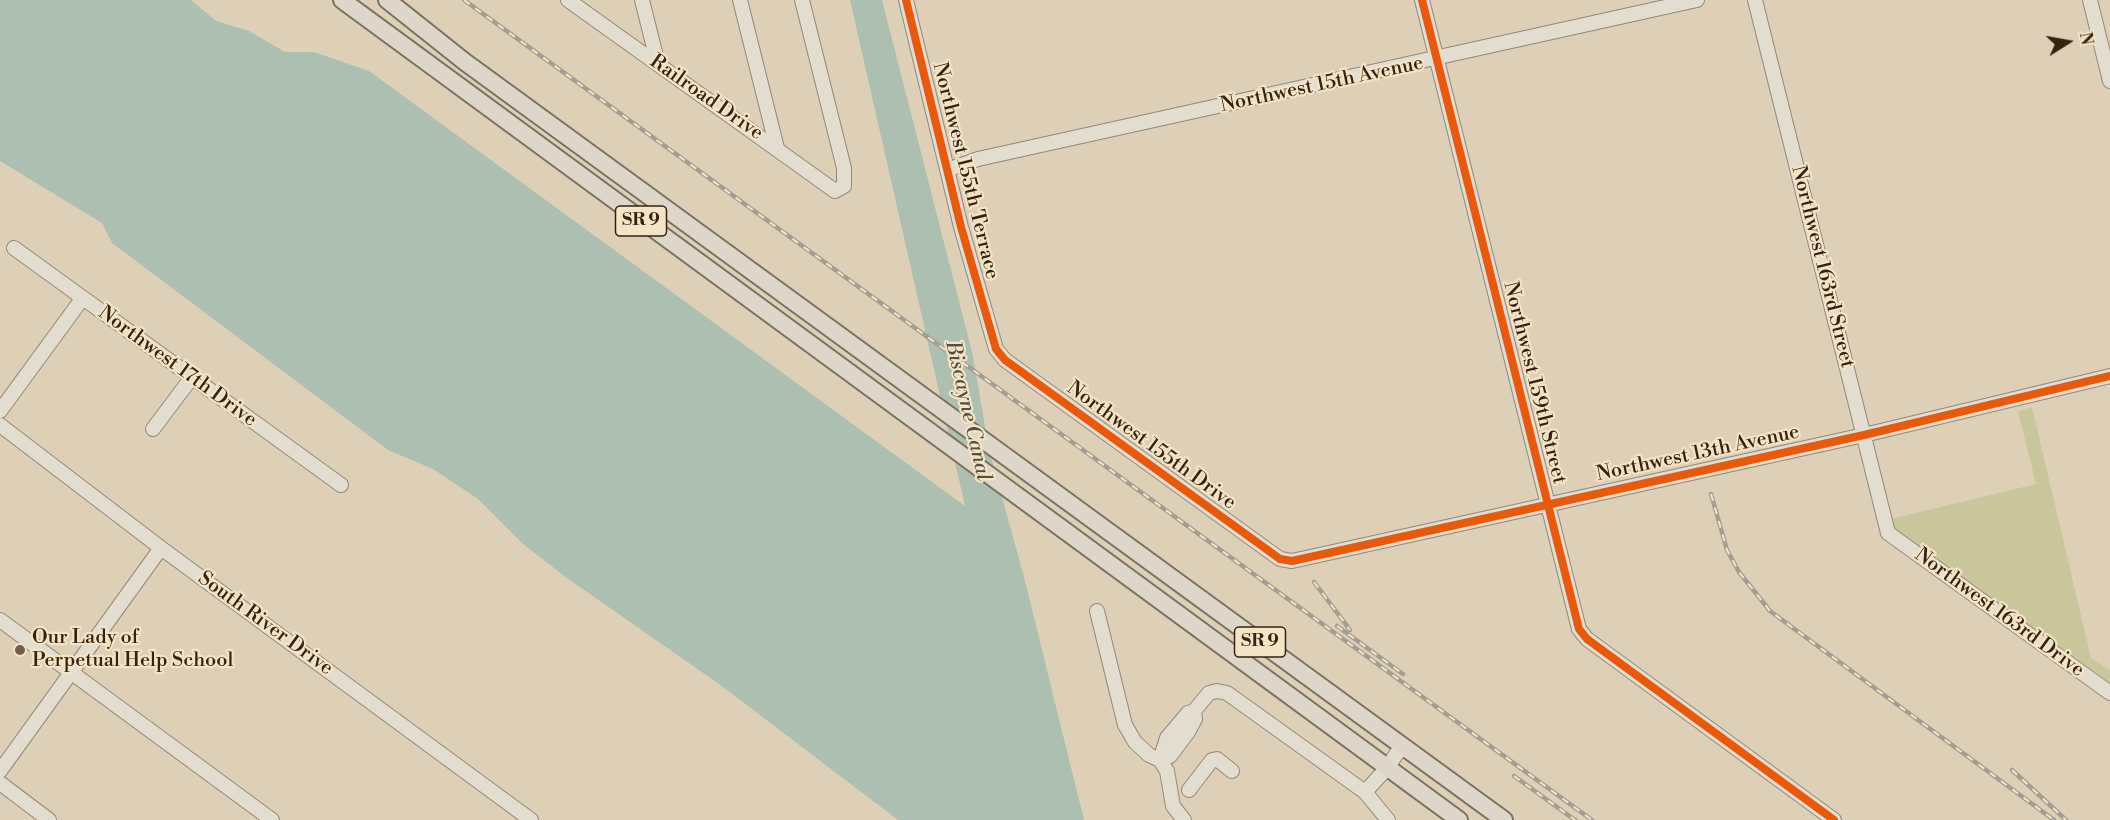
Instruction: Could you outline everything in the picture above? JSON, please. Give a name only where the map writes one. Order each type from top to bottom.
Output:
[{"type":"main road","name":"SR 9","points":[[342,0],[1458,820]]},
{"type":"main road","name":"SR 9","points":[[387,0],[465,62],[1504,820]]},
{"type":"street","name":"Railroad Drive","points":[[568,0],[777,148],[823,185],[835,191],[844,186],[844,168],[802,0]]},
{"type":"street","points":[[642,0],[658,64]]},
{"type":"street","points":[[740,0],[777,148]]},
{"type":"street","name":"Northwest 155th Terrace","points":[[906,0],[947,170],[996,349]]},
{"type":"street","name":"Northwest 159th Street","points":[[1422,0],[1579,629],[1587,639],[1834,820]]},
{"type":"street","name":"Northwest 15th Avenue","points":[[947,170],[978,159],[1436,60],[1697,0]]},
{"type":"street","name":"Northwest 163rd Street","points":[[1755,0],[1888,533]]},
{"type":"street","points":[[2090,0],[2110,81]]},
{"type":"street","name":"Northwest 17th Drive","points":[[14,248],[341,485]]},
{"type":"street","points":[[0,411],[82,299]]},
{"type":"street","name":"Northwest 155th Drive","points":[[996,349],[1005,360],[1263,548],[1280,559],[1292,561]]},
{"type":"street","name":"Northwest 13th Avenue","points":[[1292,561],[1864,435],[2110,376]]},
{"type":"street","points":[[153,429],[192,377]]},
{"type":"street","name":"South River Drive","points":[[0,424],[162,548],[531,820]]},
{"type":"street","name":"Northwest 163rd Drive","points":[[1888,533],[2110,693]]},
{"type":"street","points":[[0,771],[162,548]]},
{"type":"street","points":[[1097,612],[1125,725],[1135,742],[1149,755],[1160,760],[1167,771],[1173,806],[1184,820]]},
{"type":"street","points":[[0,620],[272,820]]},
{"type":"street","points":[[1160,760],[1170,756],[1188,732],[1195,719],[1194,711],[1209,693],[1227,693],[1365,792],[1388,820]]},
{"type":"street","points":[[1365,792],[1387,768],[1396,753],[1405,748]]},
{"type":"street","points":[[1189,790],[1212,760],[1217,759],[1232,771]]},
{"type":"street","points":[[0,783],[49,820]]},
{"type":"shaded area","points":[[2032,407],[2091,658],[2110,670],[2110,683],[1894,530],[1891,519],[2036,484],[2018,411]]},
{"type":"water","name":"Biscayne Canal","points":[[0,0],[191,0],[216,21],[249,31],[285,52],[314,52],[369,71],[965,506],[850,0],[882,0],[973,356],[989,450],[1024,577],[1084,820],[898,820],[719,684],[567,578],[523,544],[478,499],[433,469],[388,450],[112,243],[102,223],[0,161]]},
{"type":"railway","points":[[464,0],[1592,820]]},
{"type":"railway","points":[[1711,494],[1727,550],[1739,572],[1770,611],[2054,820]]},
{"type":"railway","points":[[1314,582],[1350,630]]},
{"type":"railway","points":[[1337,626],[1403,674]]},
{"type":"railway","points":[[2012,770],[2066,820]]},
{"type":"railway","points":[[1514,776],[1575,820]]},
{"type":"cycle path","points":[[906,0],[961,227],[996,349],[1005,360],[1280,559],[1292,561],[1864,435],[2110,376]]},
{"type":"cycle path","points":[[1422,0],[1579,629],[1587,639],[1834,820]]},
{"type":"place","name":"Our Lady of Perpetual Help School","points":[[20,650]]}]
